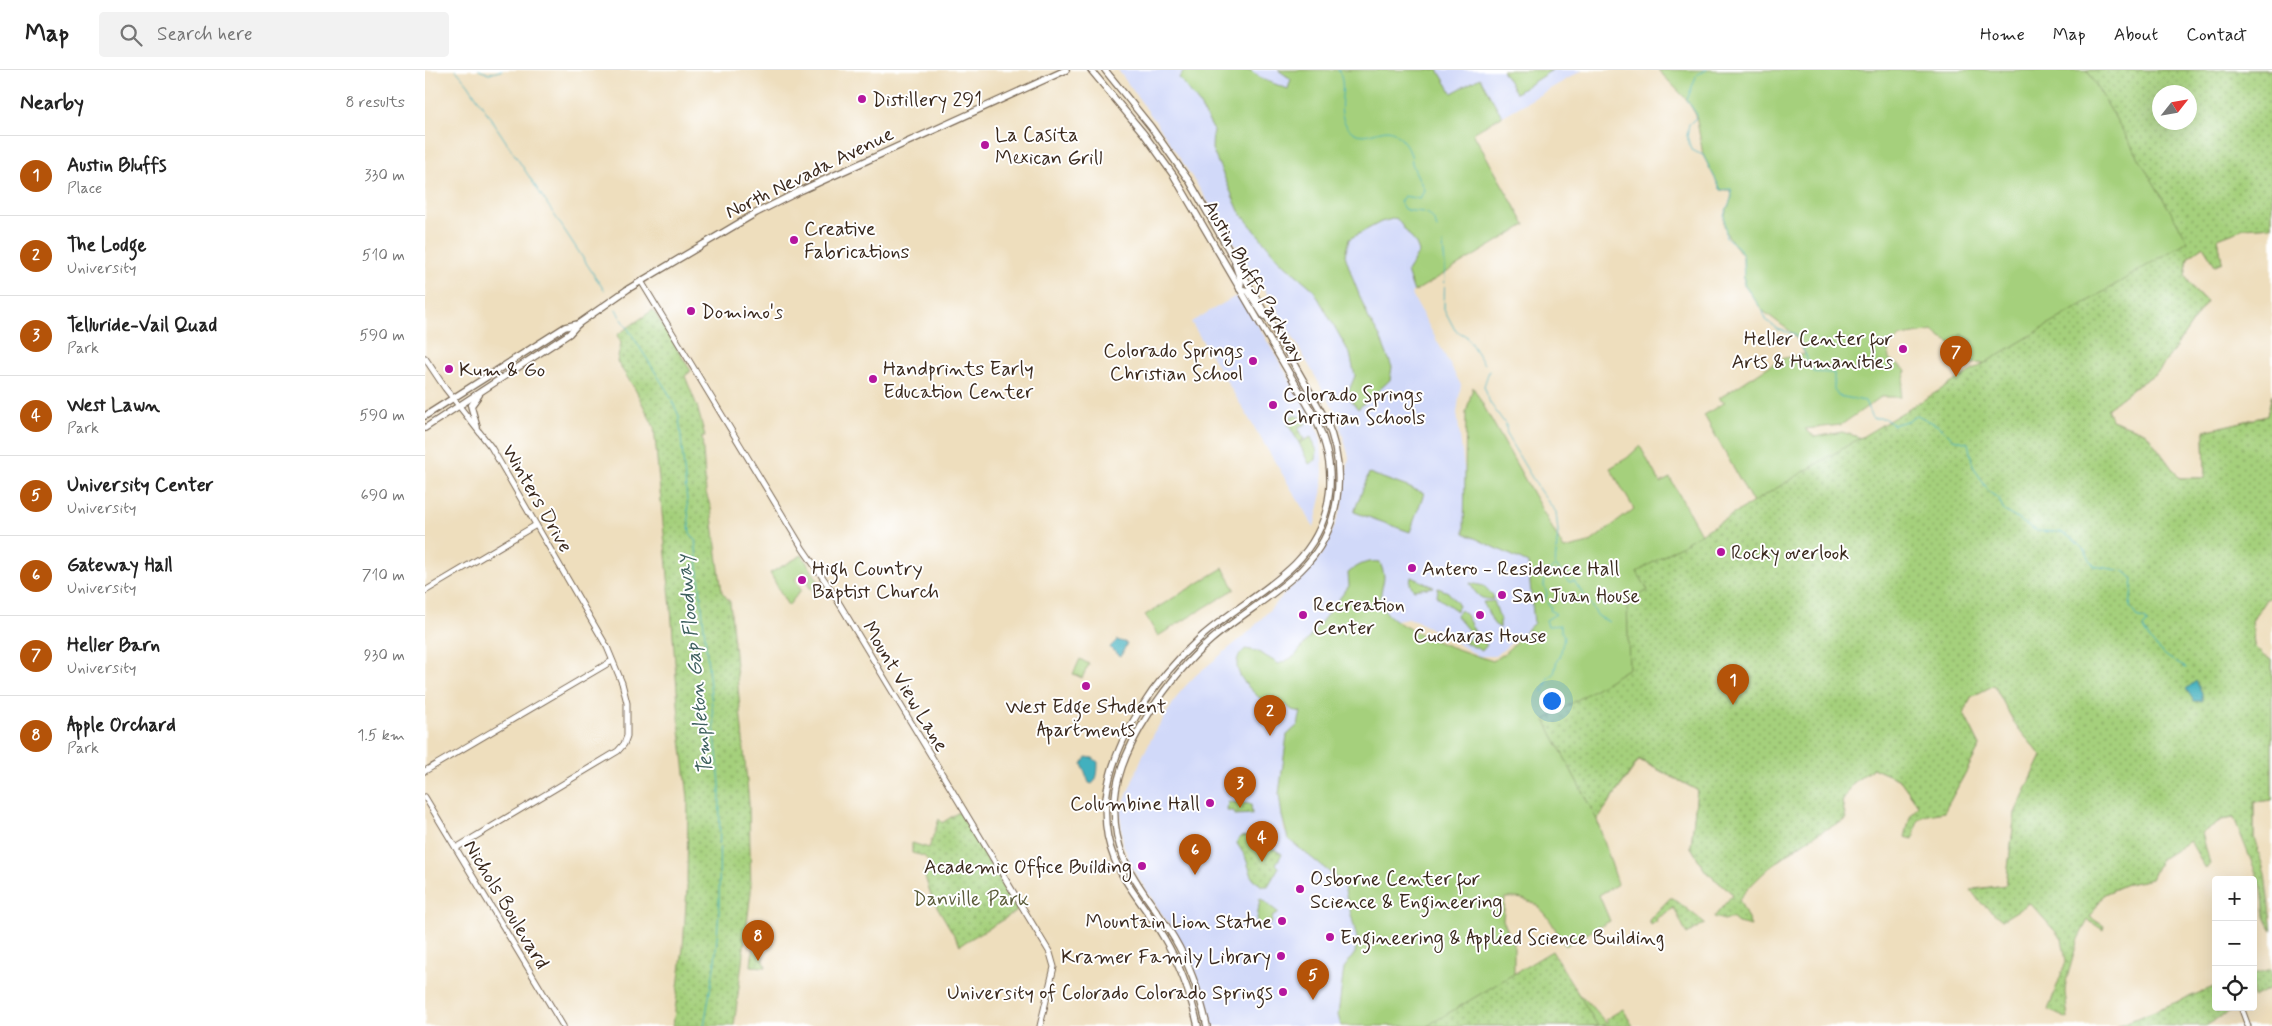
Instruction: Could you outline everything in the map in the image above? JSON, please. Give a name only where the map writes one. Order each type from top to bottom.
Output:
[{"type":"main road","name":"North Nevada Avenue","points":[[425,428],[569,334],[578,324],[641,281],[705,242],[790,196],[1066,70]]},
{"type":"main road","name":"Austin Bluffs Parkway","points":[[1091,70],[1144,134],[1170,170],[1321,429],[1328,451],[1331,475],[1326,509],[1315,538],[1295,564],[1183,654],[1164,677],[1143,708],[1117,753],[1109,778],[1106,800],[1108,835],[1117,865],[1127,885],[1171,952],[1184,981],[1198,1026]]},
{"type":"main road","name":"Austin Bluffs Parkway","points":[[1105,70],[1173,156],[1229,249],[1322,411],[1334,441],[1339,466],[1339,484],[1331,525],[1317,550],[1301,570],[1206,645],[1171,682],[1125,757],[1118,780],[1115,800],[1116,834],[1125,862],[1132,878],[1179,948],[1196,985],[1207,1026]]},
{"type":"main road","points":[[1229,249],[1241,279],[1240,289],[1248,291],[1277,332]]},
{"type":"main road","name":"North Nevada Avenue","points":[[425,416],[565,327],[578,324]]},
{"type":"main road","points":[[477,427],[471,406],[476,397],[487,387]]},
{"type":"street","name":"Mount View Lane","points":[[641,281],[803,549],[830,588],[1050,953],[1054,967],[1040,1026]]},
{"type":"street","name":"Winters Drive","points":[[425,358],[459,406],[477,427],[536,525],[607,647],[622,683],[627,703],[627,736],[622,748],[456,848]]},
{"type":"street","points":[[425,591],[536,525]]},
{"type":"street","points":[[425,770],[612,661]]},
{"type":"street","name":"Nichols Boulevard","points":[[425,796],[563,1026]]},
{"type":"street","points":[[2244,1011],[2248,1026]]},
{"type":"shaded area","points":[[1118,70],[1583,70],[1473,133],[1525,225],[1411,293],[1461,385],[1457,413],[1466,483],[1464,533],[1528,563],[1536,605],[1534,623],[1496,656],[1479,656],[1417,621],[1408,618],[1388,621],[1301,712],[1298,725],[1287,735],[1279,794],[1284,829],[1288,839],[1343,883],[1357,938],[1355,953],[1344,968],[1338,1015],[1341,1026],[1211,1026],[1209,1009],[1190,957],[1133,870],[1123,844],[1120,812],[1143,755],[1156,730],[1181,691],[1196,675],[1249,632],[1323,553],[1342,507],[1349,457],[1336,413],[1278,311],[1163,132]]},
{"type":"shaded area","name":"Colorado Springs Christian Schools","points":[[1236,296],[1242,298],[1316,424],[1321,440],[1323,474],[1322,494],[1314,527],[1191,322]]},
{"type":"green space","points":[[1185,70],[1250,70],[1262,79],[1288,89],[1291,79],[1278,70],[1438,70],[1452,93],[1480,78],[1502,116],[1473,133],[1525,225],[1414,292],[1407,272],[1419,252],[1416,244],[1396,218],[1381,222],[1349,239],[1345,255],[1354,282],[1392,367],[1390,380],[1358,409],[1347,395],[1355,376],[1350,354],[1313,289],[1278,259],[1239,211],[1212,149],[1213,129],[1199,104],[1179,78]]},
{"type":"green space","points":[[1502,70],[1552,70],[1516,93]]},
{"type":"green space","points":[[1658,70],[2272,70],[2272,226],[2244,228],[2218,238],[2222,262],[2215,265],[2203,246],[2188,257],[2185,276],[2197,294],[2207,301],[2159,371],[2107,409],[2112,420],[2146,433],[2179,478],[2205,478],[2204,431],[2267,416],[2272,394],[2272,597],[2266,599],[2252,621],[2254,646],[2265,657],[2272,660],[2272,800],[2254,802],[2254,837],[2234,818],[2221,820],[2160,860],[2151,879],[2127,884],[2104,894],[2088,920],[2063,939],[2030,902],[2002,920],[1974,889],[2006,885],[2015,813],[2042,756],[2017,727],[1994,685],[1971,697],[1964,714],[1980,746],[1944,812],[1918,805],[1900,780],[1873,768],[1853,783],[1842,802],[1846,820],[1818,832],[1733,894],[1706,872],[1691,847],[1697,790],[1639,760],[1597,820],[1618,884],[1599,895],[1610,921],[1565,946],[1548,918],[1536,905],[1527,900],[1505,898],[1503,920],[1514,944],[1514,974],[1540,971],[1584,998],[1609,1026],[1341,1026],[1338,1015],[1344,968],[1355,953],[1357,938],[1343,883],[1288,839],[1279,794],[1287,735],[1298,725],[1301,712],[1292,710],[1286,705],[1272,708],[1261,699],[1243,680],[1237,665],[1238,658],[1245,649],[1257,651],[1279,664],[1295,656],[1349,586],[1348,573],[1367,562],[1380,562],[1384,577],[1381,595],[1382,602],[1389,615],[1400,624],[1451,647],[1493,661],[1534,623],[1528,563],[1464,533],[1466,413],[1473,387],[1564,549],[1589,543],[1634,509],[1610,468],[1627,458],[1640,446],[1660,483],[1670,478],[1701,534],[1753,503],[1704,415],[1725,402],[1718,399],[1780,359],[1805,354],[1794,334],[1763,311],[1744,285],[1743,256],[1728,236],[1724,225],[1724,219],[1731,199],[1731,190],[1721,190],[1703,155],[1696,115],[1687,100]],"holes":[[[1933,331],[1951,343],[1951,359],[1961,364],[1991,363],[1878,443],[1842,432],[1815,437],[1805,429],[1841,425],[1881,397],[1900,397],[1906,370],[1889,359],[1888,347],[1901,336]]]},
{"type":"green space","points":[[2087,70],[2272,70],[2272,226],[2244,228],[2218,238],[2222,262],[2215,265],[2203,246],[2188,257],[2185,276],[2197,294],[2207,301],[2159,371],[2107,409],[2112,420],[2146,433],[2179,478],[2205,478],[2204,431],[2267,416],[2272,394],[2272,597],[2266,599],[2252,621],[2254,646],[2265,657],[2272,660],[2272,800],[2254,802],[2254,837],[2265,874],[2272,931],[2265,917],[2262,888],[2234,818],[2221,820],[2202,833],[2210,864],[2206,869],[2190,841],[2160,860],[2151,879],[2127,884],[2104,894],[2090,917],[2104,926],[2103,930],[2088,920],[2078,939],[2066,982],[2065,992],[2068,1019],[2048,1010],[2066,961],[2062,939],[2030,903],[2002,920],[1979,901],[1971,890],[2006,885],[2015,813],[2042,756],[2016,726],[1994,685],[1971,697],[1964,714],[1980,746],[1944,812],[1924,816],[1918,820],[1913,839],[1905,837],[1910,817],[1918,805],[1900,780],[1873,768],[1853,783],[1842,802],[1846,820],[1816,835],[1788,853],[1762,875],[1739,899],[1751,926],[1738,923],[1732,918],[1724,920],[1714,917],[1733,894],[1706,872],[1691,847],[1697,790],[1639,759],[1597,820],[1545,720],[1629,668],[1627,603],[1648,590],[1637,572],[2188,241]]},
{"type":"green space","points":[[653,310],[691,371],[685,376],[697,406],[705,436],[702,436],[706,493],[711,508],[722,592],[730,602],[749,803],[751,892],[734,1026],[673,1026],[683,948],[687,889],[688,798],[680,731],[654,427],[635,389],[617,362],[621,343],[617,335]]},
{"type":"green space","points":[[1961,334],[1973,341],[1964,353],[1949,350]]},
{"type":"green space","points":[[1294,415],[1303,418],[1306,424],[1298,427],[1304,439],[1299,443],[1288,424],[1290,417]]},
{"type":"green space","points":[[1311,437],[1317,451],[1316,460],[1309,464],[1299,443]]},
{"type":"green space","points":[[1369,473],[1424,493],[1410,532],[1354,512]]},
{"type":"green space","points":[[802,555],[824,590],[820,595],[810,588],[807,583],[811,580],[804,571],[795,579],[801,590],[788,606],[770,573]]},
{"type":"green space","points":[[1223,568],[1235,589],[1158,636],[1145,615]]},
{"type":"green space","points":[[1411,577],[1434,587],[1414,590],[1410,584]]},
{"type":"green space","points":[[1470,583],[1484,586],[1493,595],[1493,599],[1485,599],[1479,596]]},
{"type":"green space","points":[[1438,588],[1448,592],[1458,604],[1457,611],[1437,597]]},
{"type":"green space","points":[[1494,601],[1500,619],[1500,628],[1494,624],[1483,602]]},
{"type":"green space","points":[[1461,610],[1466,615],[1475,632],[1470,632],[1456,616]]},
{"type":"green space","points":[[1472,635],[1476,635],[1487,645],[1482,651],[1462,641],[1463,639],[1467,641]]},
{"type":"green space","points":[[1080,659],[1089,664],[1082,678],[1073,674]]},
{"type":"green space","points":[[1228,802],[1251,804],[1252,814],[1235,815],[1234,811],[1227,811]]},
{"type":"green space","name":"Danville Park","points":[[959,812],[1017,909],[1016,912],[960,945],[932,898],[923,871],[931,865],[924,856],[912,853],[912,843],[929,848],[939,819],[942,823]]},
{"type":"green space","points":[[1242,836],[1258,839],[1282,854],[1276,864],[1279,867],[1268,886],[1262,886],[1253,879],[1245,856],[1236,842]]},
{"type":"green space","points":[[1260,898],[1279,913],[1273,916],[1271,924],[1256,926]]},
{"type":"green space","points":[[1670,898],[1673,898],[1705,923],[1687,934],[1674,908],[1656,919],[1657,921],[1651,925],[1649,920]]},
{"type":"green space","points":[[753,947],[762,955],[766,967],[751,966]]},
{"type":"green space","points":[[1552,951],[1598,1026],[1427,1026]]},
{"type":"green space","points":[[2272,969],[2272,987],[2257,995],[2257,973]]},
{"type":"green space","points":[[2212,988],[2212,1011],[2230,1011],[2206,1026],[2117,1026]]},
{"type":"green space","points":[[1623,1009],[1633,1026],[1602,1026],[1608,1022],[1606,1019]]},
{"type":"water","points":[[1117,640],[1127,643],[1121,656],[1110,647]]},
{"type":"water","points":[[2196,681],[2202,693],[2202,701],[2194,701],[2186,689]]},
{"type":"water","points":[[1086,757],[1093,758],[1098,762],[1097,777],[1092,784],[1089,783],[1082,764]]},
{"type":"waterway","name":"Templeton Gap Floodway","points":[[456,70],[468,84],[604,290]]},
{"type":"waterway","points":[[479,70],[490,73],[502,70]]},
{"type":"waterway","points":[[1338,70],[1341,76],[1342,111],[1346,125],[1357,134],[1363,135],[1387,130],[1392,131],[1401,138],[1410,152],[1412,165],[1424,190],[1420,199],[1404,196],[1400,202],[1404,209],[1428,213],[1437,228]]},
{"type":"waterway","points":[[1707,70],[1697,74],[1687,100],[1697,115],[1689,124],[1687,136],[1691,150],[1703,155],[1721,190],[1731,189],[1732,197],[1724,215],[1726,237],[1739,248],[1743,256],[1744,285],[1763,311],[1765,319],[1777,329],[1794,334],[1799,340],[1813,372],[1834,373],[1834,389],[1838,396],[1865,401],[1872,418],[1884,418],[1893,425],[1910,420],[1917,415],[1937,425],[1953,439],[1968,443],[1973,466],[1989,492],[1999,499],[2004,511],[2037,531],[2061,532],[2073,539],[2085,551],[2094,566],[2124,571],[2133,579],[2130,607],[2137,617],[2146,620],[2147,623],[2143,628],[2147,635],[2161,652],[2186,668]]},
{"type":"waterway","points":[[1443,244],[1445,266],[1444,309],[1455,330],[1466,336],[1484,364]]},
{"type":"waterway","name":"Templeton Gap Floodway","points":[[616,309],[620,317]]},
{"type":"waterway","name":"Templeton Gap Floodway","points":[[622,319],[669,394],[679,416],[690,533],[695,539],[720,784],[719,911],[715,962],[704,1026]]},
{"type":"waterway","points":[[1489,371],[1484,386],[1490,403],[1506,425],[1507,436],[1540,491],[1556,512],[1558,532],[1555,566],[1545,575],[1544,586],[1547,593],[1545,600],[1551,607],[1550,610],[1556,614],[1546,620],[1548,626],[1561,625],[1561,631],[1564,636],[1554,674],[1548,678],[1543,692]]},
{"type":"waterway","points":[[1556,566],[1569,582],[1574,581],[1598,616],[1609,622]]},
{"type":"place","name":"Distillery 291","points":[[862,99]]},
{"type":"place","name":"La Casita Mexican Grill","points":[[985,145]]},
{"type":"place","name":"Creative Fabrications","points":[[794,240]]},
{"type":"place","name":"Domino's","points":[[691,311]]},
{"type":"place","name":"Heller Center for Arts & Humanities","points":[[1903,349]]},
{"type":"place","name":"Colorado Springs Christian School","points":[[1253,361]]},
{"type":"place","name":"Kum & Go","points":[[449,369]]},
{"type":"place","name":"Heller Barn","points":[[1956,377]]},
{"type":"place","name":"Handprints Early Education Center","points":[[873,379]]},
{"type":"place","name":"Colorado Springs Christian Schools","points":[[1273,405]]},
{"type":"place","name":"Rocky overlook","points":[[1721,552]]},
{"type":"place","name":"Antero - Residence Hall","points":[[1412,568]]},
{"type":"place","name":"High Country Baptist Church","points":[[802,580]]},
{"type":"place","name":"San Juan House","points":[[1502,595]]},
{"type":"place","name":"Recreation Center","points":[[1303,615]]},
{"type":"place","name":"Cucharas House","points":[[1480,615]]},
{"type":"place","name":"West Edge Student Apartments","points":[[1086,686]]},
{"type":"place","name":"Austin Bluffs","points":[[1733,705]]},
{"type":"place","name":"The Lodge","points":[[1270,736]]},
{"type":"place","name":"Columbine Hall","points":[[1210,803]]},
{"type":"place","name":"Telluride-Vail Quad","points":[[1240,808]]},
{"type":"place","name":"West Lawn","points":[[1262,862]]},
{"type":"place","name":"Academic Office Building","points":[[1142,866]]},
{"type":"place","name":"Gateway Hall","points":[[1195,875]]},
{"type":"place","name":"Osborne Center for Science & Engineering","points":[[1300,889]]},
{"type":"place","name":"Mountain Lion Statue","points":[[1282,921]]},
{"type":"place","name":"Engineering & Applied Science Building","points":[[1330,937]]},
{"type":"place","name":"Kramer Family Library","points":[[1281,956]]},
{"type":"place","name":"Apple Orchard","points":[[758,961]]},
{"type":"place","name":"University of Colorado Colorado Springs","points":[[1283,992]]},
{"type":"place","name":"University Center","points":[[1313,1000]]}]
